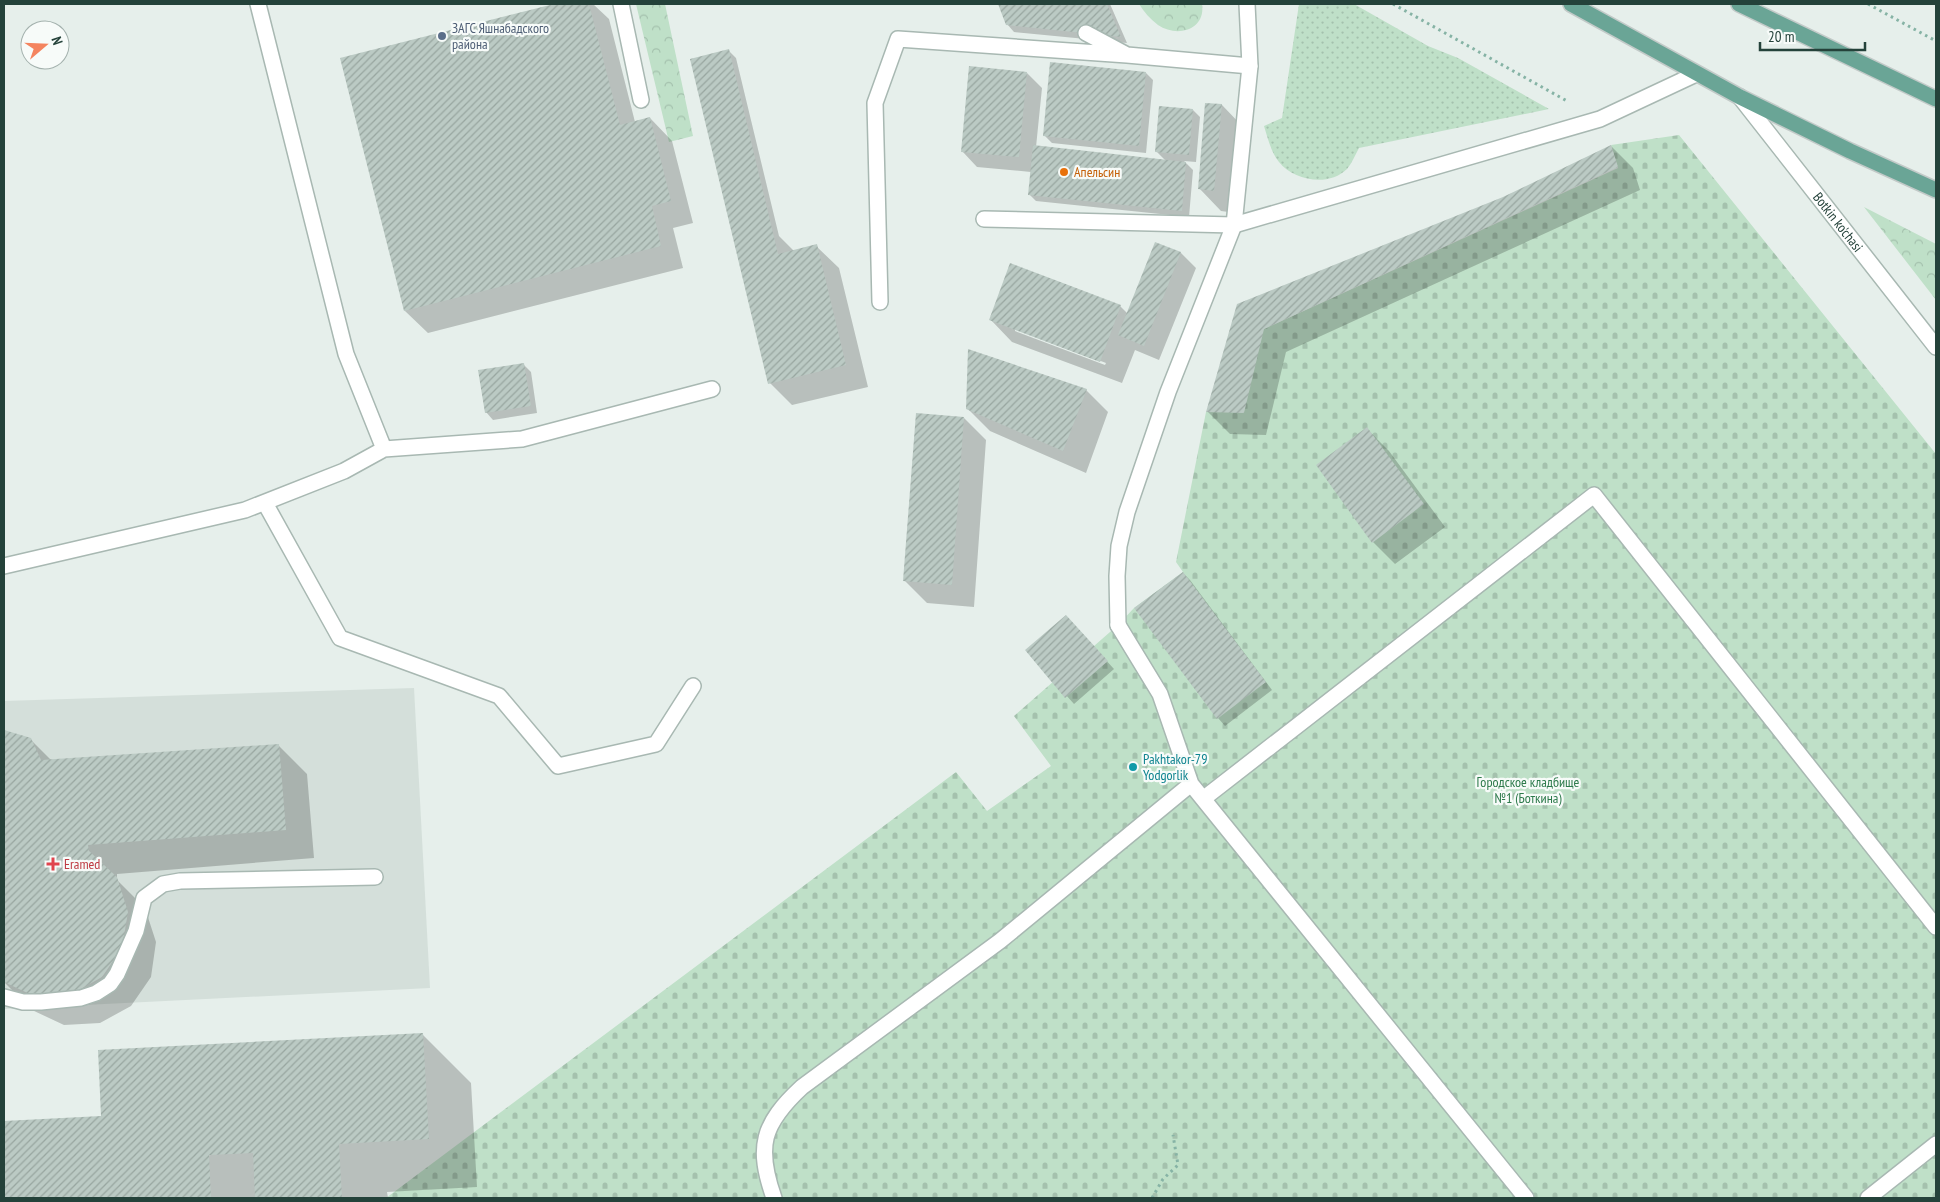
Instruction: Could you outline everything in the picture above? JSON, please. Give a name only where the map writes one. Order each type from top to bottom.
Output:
[{"type":"main road","name":"Botkin ko'chasi","points":[[1570,4],[1740,97],[1850,152],[1936,190]]},
{"type":"main road","points":[[1738,4],[1936,99]]},
{"type":"street","points":[[261,4],[346,354],[384,449]]},
{"type":"street","points":[[621,4],[641,100]]},
{"type":"street","points":[[1247,4],[1250,66],[1234,225],[1168,392],[1127,512],[1120,546],[1117,576],[1118,625],[1160,694],[1191,784],[1526,1198]]},
{"type":"street","points":[[1086,33],[1128,55]]},
{"type":"street","points":[[880,302],[875,103],[898,39],[1128,55],[1250,66]]},
{"type":"street","points":[[984,219],[1234,225],[1600,119],[1696,74]]},
{"type":"street","name":"Botkin ko'chasi","points":[[1740,97],[1936,348]]},
{"type":"street","points":[[4,566],[245,510],[344,471],[384,449],[522,439],[712,389]]},
{"type":"street","points":[[1203,798],[1594,495],[1936,927]]},
{"type":"street","points":[[265,503],[340,638],[499,696],[558,766],[656,744],[693,686]]},
{"type":"street","points":[[774,1198],[764,1164],[764,1147],[768,1129],[776,1113],[788,1100],[802,1087],[1000,941],[1191,784]]},
{"type":"street","points":[[4,997],[23,1002],[81,998],[96,993],[110,984],[117,974],[136,930],[144,898],[162,884],[180,881],[375,877]]},
{"type":"street","points":[[1868,1198],[1936,1144]]},
{"type":"path","points":[[1393,4],[1600,119]]},
{"type":"path","points":[[1868,4],[1936,41]]},
{"type":"path","points":[[1152,1198],[1163,1179],[1178,1164],[1173,1135]]},
{"type":"shaded area","points":[[414,688],[430,988],[4,1009],[4,701]]},
{"type":"green space","points":[[636,4],[665,4],[693,136],[669,142]]},
{"type":"green space","points":[[1139,4],[1202,4],[1202,13],[1195,25],[1189,29],[1173,31],[1158,25]]},
{"type":"green space","points":[[1299,4],[1354,4],[1428,46],[1458,58],[1549,109],[1359,148],[1347,169],[1340,175],[1331,178],[1322,180],[1312,179],[1293,174],[1276,158],[1264,126],[1282,118]]},
{"type":"green space","name":"Городское кладбище №1 (Боткина)","points":[[1679,135],[1936,454],[1936,1198],[386,1198],[956,772],[987,811],[1051,766],[1014,716],[1118,625],[1134,608],[1183,572],[1176,562],[1206,412],[1264,329],[1618,168],[1611,145]]},
{"type":"green space","points":[[1864,207],[1936,244],[1936,300]]},
{"type":"building","points":[[554,4],[589,4],[620,125],[650,117],[671,201],[652,206],[661,246],[404,311],[340,58]]},
{"type":"building","points":[[998,4],[1107,4],[1121,37],[1006,25]]},
{"type":"building","points":[[729,49],[778,254],[817,244],[846,365],[768,384],[690,59]]},
{"type":"building","points":[[1050,62],[1146,72],[1139,146],[1043,136]]},
{"type":"building","points":[[969,66],[1027,72],[1019,157],[961,152]]},
{"type":"building","points":[[1205,103],[1222,104],[1214,191],[1198,189]]},
{"type":"building","points":[[1159,106],[1193,109],[1189,155],[1155,152]]},
{"type":"building","points":[[1033,145],[1186,162],[1182,211],[1028,195]]},
{"type":"building","points":[[1611,145],[1618,167],[1264,329],[1244,413],[1206,412],[1237,304],[1503,197]]},
{"type":"building","points":[[1155,242],[1181,252],[1144,346],[1118,335]]},
{"type":"building","points":[[1010,263],[1121,305],[1100,362],[989,320]]},
{"type":"building","points":[[968,349],[1087,389],[1063,451],[966,409]]},
{"type":"building","points":[[524,363],[531,406],[485,413],[478,370]]},
{"type":"building","points":[[916,413],[964,417],[952,585],[903,581]]},
{"type":"building","points":[[1367,427],[1424,504],[1372,543],[1316,465]]},
{"type":"building","points":[[1183,572],[1266,682],[1217,719],[1134,608]]},
{"type":"building","points":[[1066,615],[1108,661],[1065,698],[1025,650]]},
{"type":"building","name":"Eramed","points":[[4,730],[31,738],[41,760],[279,744],[286,830],[88,845],[89,851],[117,877],[128,912],[122,948],[102,977],[70,995],[34,996],[4,982]]},
{"type":"building","points":[[423,1033],[429,1139],[339,1144],[342,1198],[255,1198],[253,1153],[209,1155],[211,1198],[4,1198],[4,1121],[101,1116],[98,1050]]},
{"type":"place","name":"ЗАГС Яшнабадского района","points":[[442,36]]},
{"type":"place","name":"Апельсин","points":[[1064,172]]},
{"type":"place","name":"Pakhtakor-79 Yodgorlik","points":[[1133,767]]},
{"type":"place","name":"Eramed","points":[[53,864]]}]
